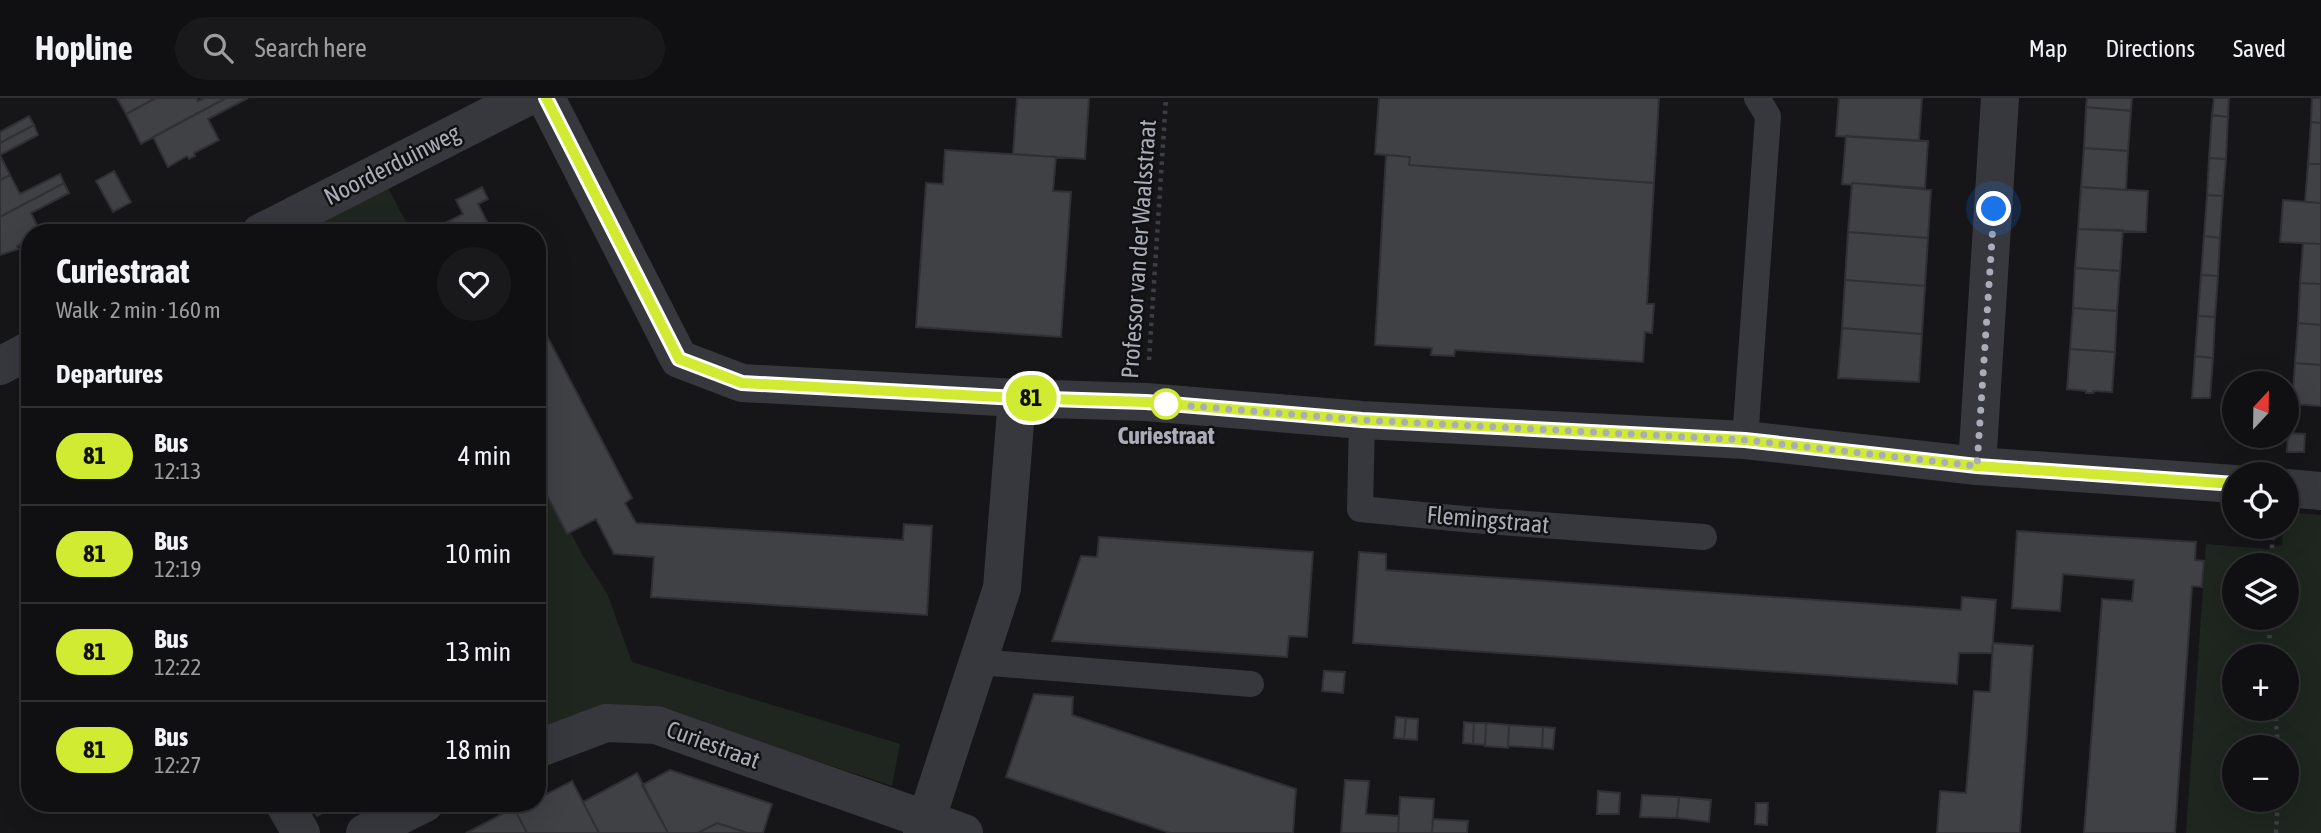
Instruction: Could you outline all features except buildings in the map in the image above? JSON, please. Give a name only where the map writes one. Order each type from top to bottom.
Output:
[{"type":"street","name":"Noorderduinweg","points":[[278,224],[525,98]]},
{"type":"street","points":[[545,98],[679,359],[742,383],[1146,402],[1362,420],[1745,440],[1977,466],[2222,483]]},
{"type":"street","points":[[1977,466],[2000,98]]},
{"type":"street","points":[[0,366],[21,355]]},
{"type":"street","points":[[924,827],[1002,588],[1017,398]]},
{"type":"street","points":[[2299,489],[2321,491]]},
{"type":"street","name":"Curiestraat","points":[[546,746],[606,723],[656,725],[924,827],[964,833]]},
{"type":"street","points":[[289,812],[301,833]]},
{"type":"street","points":[[365,833],[407,812]]},
{"type":"lane","points":[[1745,440],[1768,116],[1757,98]]},
{"type":"lane","name":"Flemingstraat","points":[[1362,420],[1360,509],[1704,537]]},
{"type":"lane","points":[[978,662],[1251,684]]},
{"type":"path","name":"Professor van der Waalsstraat","points":[[1146,402],[1166,98]]},
{"type":"path","points":[[2276,833],[2277,812]]},
{"type":"shaded area","points":[[387,186],[407,224],[313,224]]},
{"type":"shaded area","points":[[546,486],[583,556],[607,593],[632,662],[900,744],[892,786],[648,705],[602,709],[546,727]]},
{"type":"shaded area","points":[[2299,513],[2321,515],[2321,833],[2186,833],[2206,544],[2267,549],[2282,545],[2282,539],[2299,539]]},
{"type":"bus line","name":"81","points":[[546,98],[679,359],[742,383],[1146,402],[1362,420],[1745,440],[1977,466],[2222,483]]},
{"type":"place","name":"Curiestraat","points":[[1166,404]]},
{"type":"route","points":[[1166,404],[1362,420],[1745,440],[1977,466],[1994,209]]}]
